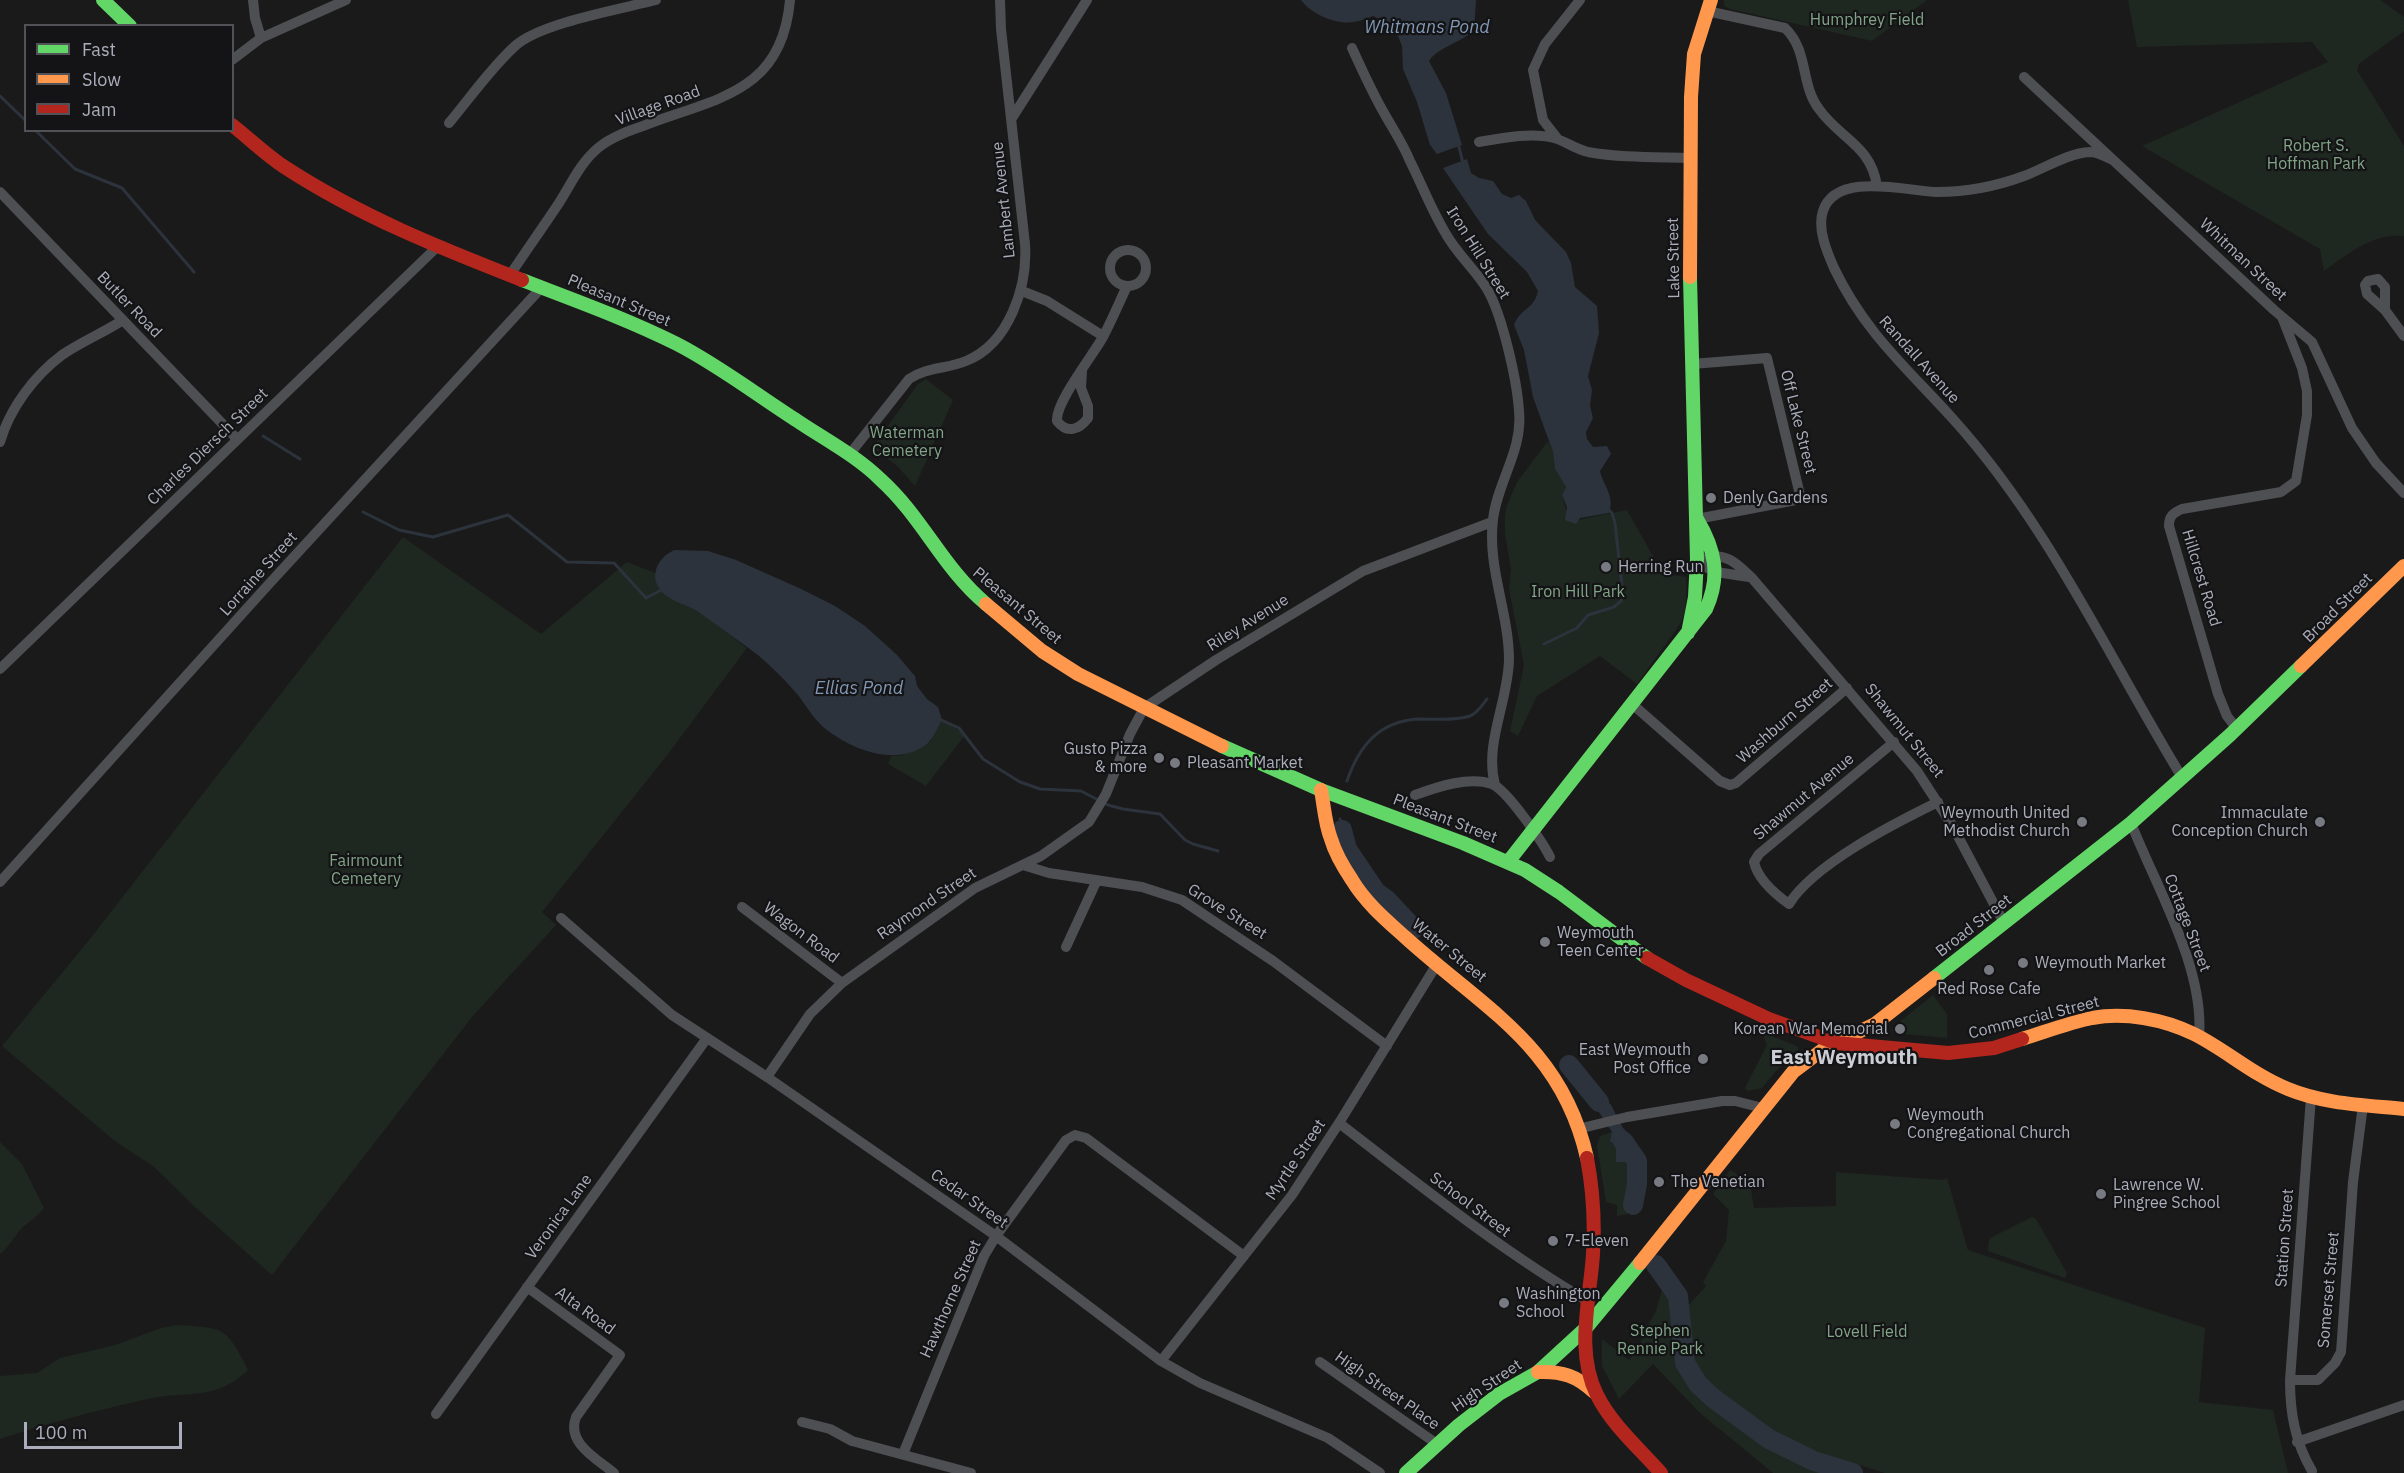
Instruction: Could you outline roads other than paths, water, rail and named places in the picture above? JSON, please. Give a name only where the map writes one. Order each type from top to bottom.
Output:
[{"type":"main road","points":[[103,0],[128,24]]},
{"type":"main road","name":"Lake Street","points":[[1695,562],[1697,519],[1694,484],[1690,158],[1694,54],[1709,6]]},
{"type":"main road","name":"Pleasant Street","points":[[234,127],[284,167],[360,212],[437,247],[633,323],[679,345],[849,455],[899,496],[944,561],[967,588],[1056,660],[1144,708],[1242,756],[1321,790],[1508,862],[1554,888],[1639,954],[1764,1017]]},
{"type":"main road","name":"Lake Street","points":[[1697,519],[1706,532],[1716,564]]},
{"type":"main road","points":[[1688,633],[1693,608],[1695,562]]},
{"type":"main road","points":[[1508,862],[1700,618],[1710,601],[1716,564]]},
{"type":"main road","name":"Broad Street","points":[[1587,1328],[1623,1286],[1763,1108],[1801,1065],[1819,1052],[1875,1024],[2131,823],[2237,729],[2404,566]]},
{"type":"main road","name":"Water Street","points":[[1321,790],[1326,830],[1352,884],[1380,915],[1504,1018],[1541,1058],[1560,1086],[1578,1129]]},
{"type":"main road","name":"Commercial Street","points":[[1764,1017],[1836,1043],[1935,1052],[1975,1051],[2009,1044],[2076,1022],[2110,1016],[2157,1020],[2181,1027],[2263,1078],[2311,1097],[2363,1106],[2404,1109]]},
{"type":"main road","points":[[1578,1129],[1587,1166],[1593,1212],[1594,1255],[1587,1328],[1587,1359],[1597,1394]]},
{"type":"main road","name":"High Street","points":[[1406,1473],[1437,1444],[1499,1394],[1538,1372],[1587,1328]]},
{"type":"main road","points":[[1538,1372],[1568,1373],[1580,1380],[1597,1394],[1661,1473]]},
{"type":"street","points":[[253,0],[261,38]]},
{"type":"street","points":[[234,58],[261,38],[346,0]]},
{"type":"street","points":[[449,123],[516,45],[534,34],[573,21],[656,0]]},
{"type":"street","name":"Village Road","points":[[510,275],[578,172],[597,148],[627,132],[724,98],[757,76],[780,44],[787,28],[790,0]]},
{"type":"street","name":"Lambert Avenue","points":[[849,455],[909,379],[918,373],[966,361],[985,350],[1005,325],[1022,291],[1027,263],[1001,29],[1000,0]]},
{"type":"street","points":[[1012,118],[1087,0]]},
{"type":"street","points":[[1580,0],[1545,44],[1533,70],[1543,120],[1557,138],[1587,152],[1620,156],[1690,158]]},
{"type":"street","points":[[1709,6],[1785,28],[1794,36],[1812,99],[1827,119],[1869,159],[1877,186]]},
{"type":"street","name":"Iron Hill Street","points":[[1352,48],[1383,112],[1410,159],[1445,233],[1482,281],[1499,316],[1516,393],[1520,426],[1516,448],[1498,494],[1492,522],[1493,549],[1509,658],[1505,699],[1491,759],[1495,785]]},
{"type":"street","name":"Whitman Street","points":[[2024,77],[2282,317],[2312,342],[2352,428],[2376,463],[2404,493]]},
{"type":"street","points":[[1479,142],[1542,136],[1557,138]]},
{"type":"street","name":"Randall Avenue","points":[[2113,160],[2100,154],[2084,153],[2007,182],[1969,189],[1917,191],[1862,186],[1841,191],[1833,196],[1823,210],[1821,219],[1824,242],[1842,285],[1862,318],[1962,429],[2005,481],[2055,559],[2183,779]]},
{"type":"street","name":"Butler Road","points":[[3,200],[237,439]]},
{"type":"street","name":"Charles Diersch Street","points":[[0,669],[437,247]]},
{"type":"street","points":[[1082,371],[1081,388],[1088,406],[1088,418],[1076,429],[1068,429],[1062,427],[1056,415],[1082,371],[1103,336],[1127,286]]},
{"type":"street","name":"Lorraine Street","points":[[0,882],[542,287]]},
{"type":"street","points":[[1022,291],[1047,301],[1103,336]]},
{"type":"street","points":[[2385,310],[2404,336]]},
{"type":"street","name":"Hillcrest Road","points":[[2237,729],[2227,716],[2218,694],[2169,526],[2169,519],[2182,509],[2281,492],[2296,481],[2307,415],[2307,391],[2302,368],[2282,317]]},
{"type":"street","points":[[0,441],[24,394],[41,374],[62,355],[123,320]]},
{"type":"street","name":"Off Lake Street","points":[[1692,364],[1767,358],[1801,499],[1697,519]]},
{"type":"street","name":"Riley Avenue","points":[[1144,708],[1225,654],[1370,567],[1492,522]]},
{"type":"street","name":"Shawmut Street","points":[[1695,562],[1716,564],[1729,558],[1752,578],[1894,742],[1938,801],[2004,923]]},
{"type":"street","name":"Shawmut Street","points":[[1695,562],[1716,564],[1752,578]]},
{"type":"street","name":"Washburn Street","points":[[1631,703],[1720,781],[1730,785],[1736,783],[1847,688]]},
{"type":"street","name":"Raymond Street","points":[[766,1077],[810,1014],[842,983],[975,888],[1023,865],[1082,828],[1096,814],[1130,734],[1144,708]]},
{"type":"street","name":"Shawmut Avenue","points":[[1894,742],[1759,854],[1754,862],[1755,868],[1770,889],[1790,904],[1807,882],[1873,836],[1938,801]]},
{"type":"street","points":[[1415,795],[1449,785],[1481,782],[1495,785],[1534,828],[1550,857]]},
{"type":"street","name":"Cottage Street","points":[[2131,823],[2192,974],[2201,1015],[2199,1037]]},
{"type":"street","name":"Grove Street","points":[[1023,865],[1049,873],[1163,892],[1196,908],[1273,960],[1387,1046]]},
{"type":"street","points":[[1066,947],[1097,880]]},
{"type":"street","name":"Wagon Road","points":[[742,907],[842,983]]},
{"type":"street","name":"Cedar Street","points":[[561,918],[672,1015],[996,1236],[1161,1361],[1200,1383],[1312,1430],[1380,1473]]},
{"type":"street","name":"Myrtle Street","points":[[1161,1361],[1292,1195],[1340,1123],[1437,964]]},
{"type":"street","name":"Veronica Lane","points":[[436,1414],[707,1038]]},
{"type":"street","name":"Station Street","points":[[2290,1380],[2311,1097]]},
{"type":"street","points":[[1578,1129],[1627,1117],[1722,1101],[1741,1102],[1763,1108]]},
{"type":"street","name":"Somerset Street","points":[[2290,1380],[2318,1380],[2336,1363],[2341,1352],[2353,1182],[2363,1106]]},
{"type":"street","name":"School Street","points":[[1340,1123],[1505,1250],[1589,1302]]},
{"type":"street","name":"Hawthorne Street","points":[[903,1454],[984,1256],[1066,1140],[1075,1135],[1086,1138],[1244,1256]]},
{"type":"street","name":"Alta Road","points":[[527,1287],[620,1355],[576,1417],[573,1426],[575,1437],[582,1447],[614,1473]]},
{"type":"street","name":"High Street Place","points":[[1320,1362],[1437,1444]]},
{"type":"street","points":[[2290,1380],[2290,1403],[2297,1442],[2314,1472]]},
{"type":"street","points":[[2297,1442],[2404,1405]]},
{"type":"street","points":[[802,1422],[830,1429],[852,1441],[971,1473]]},
{"type":"water","name":"Whitmans Pond","points":[[1301,0],[1476,0],[1474,30],[1438,52],[1429,61],[1446,93],[1462,145],[1437,154],[1430,145],[1417,102],[1403,69],[1402,46],[1394,26],[1373,16],[1354,22],[1332,20],[1311,10]]},
{"type":"water","points":[[1467,159],[1471,173],[1479,178],[1493,181],[1502,194],[1511,198],[1519,195],[1526,201],[1535,220],[1566,252],[1571,263],[1575,287],[1597,306],[1599,333],[1588,376],[1592,390],[1590,406],[1593,418],[1586,432],[1587,439],[1593,447],[1607,446],[1611,454],[1600,471],[1610,496],[1609,513],[1580,518],[1576,524],[1565,520],[1567,507],[1562,495],[1566,487],[1555,469],[1553,452],[1533,397],[1524,350],[1514,325],[1533,302],[1538,291],[1527,272],[1488,234],[1443,168]]},
{"type":"water","name":"Ellias Pond","points":[[675,550],[708,551],[736,560],[835,606],[865,626],[897,655],[915,676],[917,686],[927,699],[938,707],[942,720],[932,738],[927,744],[913,752],[887,755],[849,744],[827,730],[789,685],[759,656],[700,613],[669,598],[659,589],[655,577],[657,567],[663,558]]},
{"type":"water","points":[[1583,1081],[1600,1093],[1611,1105],[1623,1128],[1634,1139],[1640,1159],[1635,1162],[1616,1162],[1616,1145],[1610,1141],[1612,1132],[1589,1097]]},
{"type":"waterway","points":[[0,96],[24,119]]},
{"type":"waterway","points":[[37,132],[75,169],[122,188],[194,272]]},
{"type":"waterway","points":[[1458,143],[1463,163]]},
{"type":"waterway","points":[[263,436],[300,459]]},
{"type":"waterway","points":[[1544,644],[1577,628],[1588,615],[1614,607],[1621,601],[1623,595],[1615,523],[1608,509]]},
{"type":"waterway","points":[[363,512],[399,530],[433,537],[508,515],[567,562],[614,563],[646,598],[663,589]]},
{"type":"waterway","points":[[1347,781],[1358,757],[1372,738],[1382,730],[1405,721],[1464,718],[1478,711],[1487,699]]},
{"type":"waterway","points":[[939,719],[959,728],[983,759],[1020,782],[1040,789],[1081,791],[1108,805],[1160,814],[1185,840],[1218,851]]},
{"type":"waterway","points":[[1338,830],[1342,830],[1340,819]]},
{"type":"waterway","points":[[1342,830],[1347,849],[1376,892],[1387,900],[1414,929]]},
{"type":"waterway","points":[[1569,1065],[1599,1102]]},
{"type":"waterway","points":[[1623,1141],[1637,1161],[1637,1184],[1633,1205]]},
{"type":"waterway","points":[[1656,1265],[1678,1296],[1685,1363],[1698,1384],[1713,1398],[1769,1439],[1814,1461],[1853,1473]]},
{"type":"place","name":"Denly Gardens","points":[[1711,498]]},
{"type":"place","name":"Herring Run","points":[[1606,567]]},
{"type":"place","name":"Gusto Pizza & more","points":[[1159,758]]},
{"type":"place","name":"Pleasant Market","points":[[1175,763]]},
{"type":"place","name":"Weymouth United Methodist Church","points":[[2082,822]]},
{"type":"place","name":"Immaculate Conception Church","points":[[2320,822]]},
{"type":"place","name":"Weymouth Teen Center","points":[[1545,942]]},
{"type":"place","name":"Weymouth Market","points":[[2023,963]]},
{"type":"place","name":"Red Rose Cafe","points":[[1989,970]]},
{"type":"place","name":"Korean War Memorial","points":[[1900,1029]]},
{"type":"place","name":"East Weymouth Post Office","points":[[1703,1059]]},
{"type":"place","name":"Weymouth Congregational Church","points":[[1895,1124]]},
{"type":"place","name":"The Venetian","points":[[1659,1182]]},
{"type":"place","name":"Lawrence W. Pingree School","points":[[2101,1194]]},
{"type":"place","name":"7-Eleven","points":[[1553,1241]]},
{"type":"place","name":"Washington School","points":[[1504,1303]]},
{"type":"district","name":"East Weymouth","points":[[1844,1058]]},
{"type":"park label","name":"Humphrey Field","points":[[1867,20]]},
{"type":"park label","name":"Robert S. Hoffman Park","points":[[2316,155]]},
{"type":"park label","name":"Waterman Cemetery","points":[[907,442]]},
{"type":"park label","name":"Iron Hill Park","points":[[1578,592]]},
{"type":"park label","name":"Fairmount Cemetery","points":[[366,870]]},
{"type":"park label","name":"Lovell Field","points":[[1867,1332]]},
{"type":"park label","name":"Stephen Rennie Park","points":[[1660,1340]]}]
